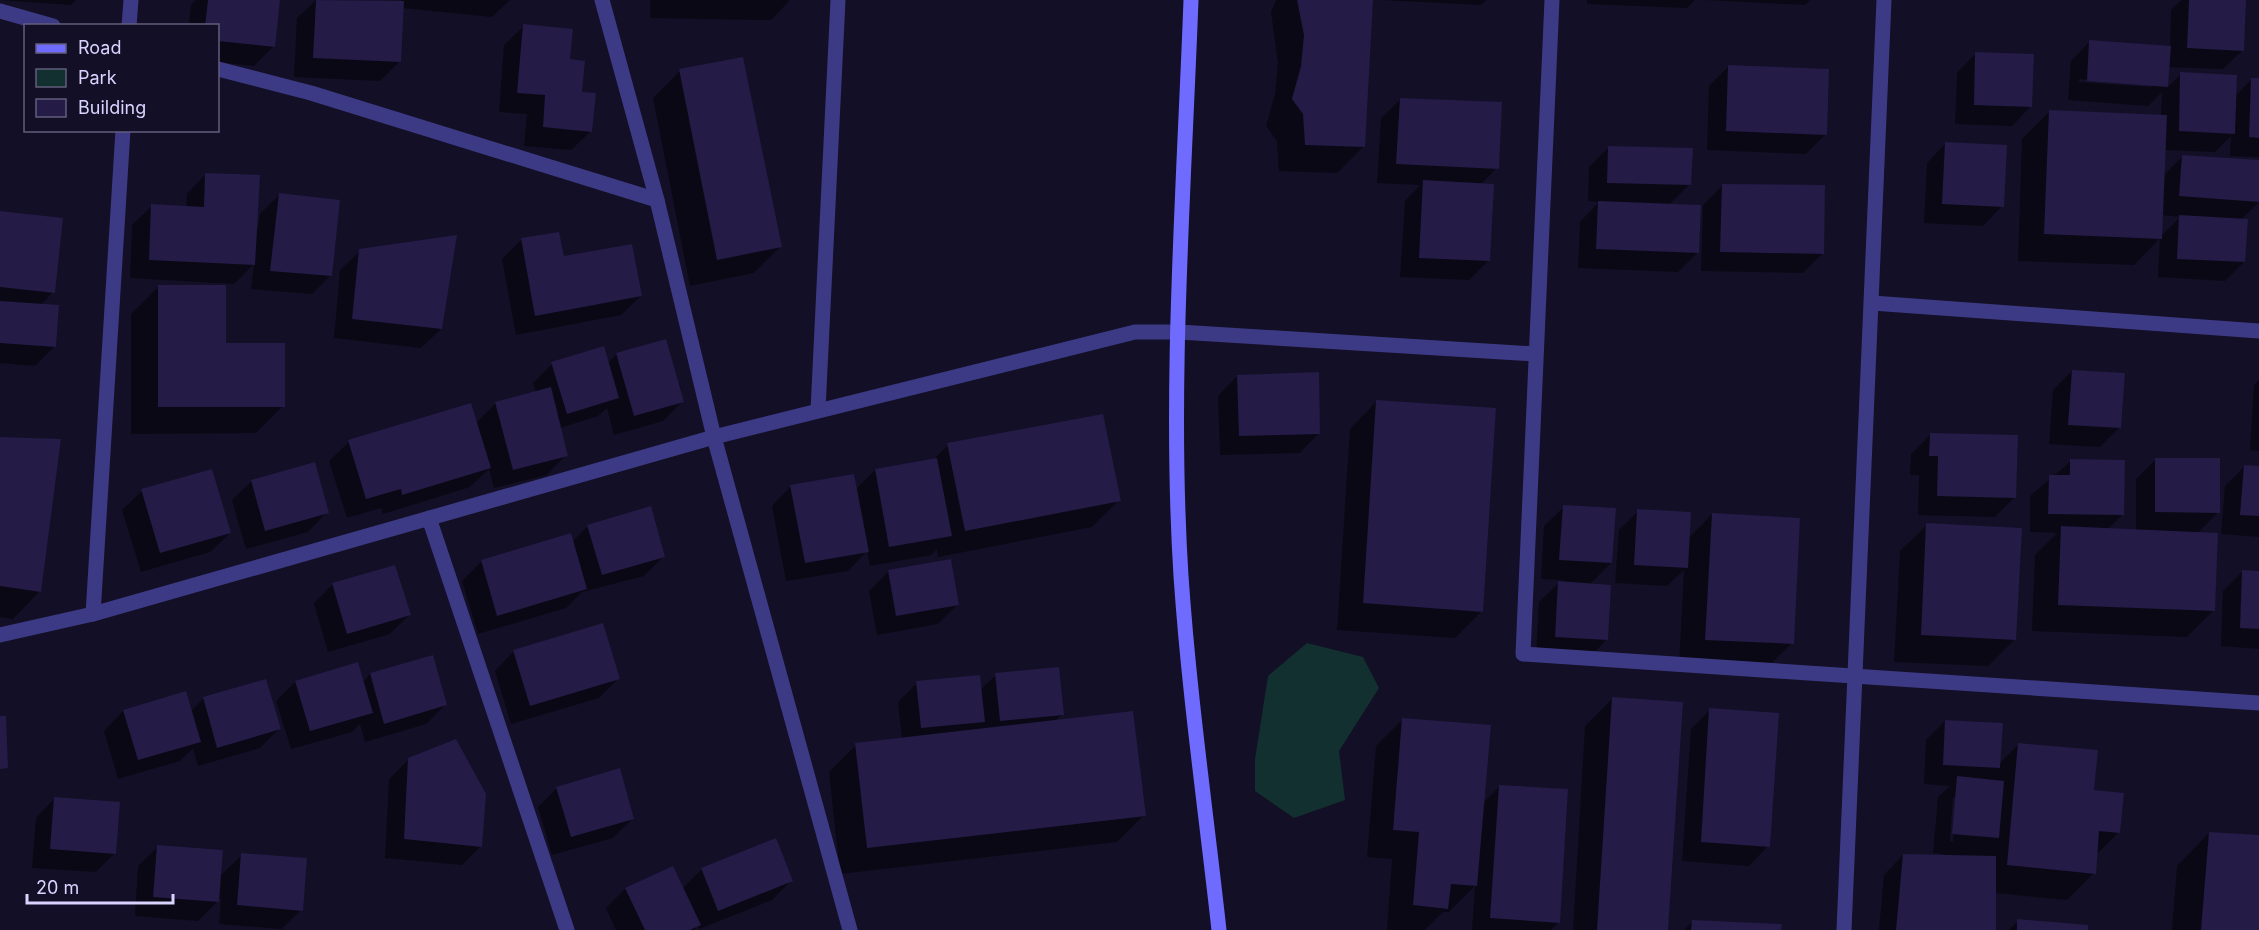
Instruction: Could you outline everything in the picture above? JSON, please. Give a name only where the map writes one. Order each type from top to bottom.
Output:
[{"type":"street","points":[[129,24],[131,0]]},
{"type":"street","points":[[602,0],[657,200],[714,437],[850,930]]},
{"type":"street","points":[[818,410],[838,0]]},
{"type":"street","points":[[1191,0],[1179,332],[1181,576],[1219,930]]},
{"type":"street","points":[[1552,0],[1522,654],[2259,703]]},
{"type":"street","points":[[1844,930],[1884,0]]},
{"type":"street","points":[[0,11],[46,24]]},
{"type":"street","points":[[219,69],[311,93],[657,200]]},
{"type":"street","points":[[93,614],[123,132]]},
{"type":"street","points":[[1872,303],[2259,331]]},
{"type":"street","points":[[0,635],[93,614],[714,437],[1135,332],[1179,332],[1534,354]]},
{"type":"street","points":[[429,518],[567,930]]},
{"type":"green space","points":[[1307,643],[1363,657],[1379,688],[1339,751],[1345,800],[1294,818],[1255,791],[1255,759],[1268,676]]},
{"type":"building","points":[[208,0],[280,0],[275,47],[219,41],[219,24],[205,24]]},
{"type":"building","points":[[316,0],[404,1],[401,62],[313,58]]},
{"type":"building","points":[[1297,0],[1373,0],[1365,147],[1305,145],[1303,114],[1292,99],[1301,66],[1304,35]]},
{"type":"building","points":[[2189,0],[2246,0],[2244,51],[2187,48]]},
{"type":"building","points":[[523,24],[573,29],[570,59],[585,61],[582,92],[596,93],[592,132],[543,127],[545,95],[517,93]]},
{"type":"building","points":[[2089,40],[2171,46],[2168,87],[2087,81]]},
{"type":"building","points":[[1975,52],[2034,54],[2032,107],[1974,105]]},
{"type":"building","points":[[743,57],[782,247],[717,260],[679,69]]},
{"type":"building","points":[[1728,65],[1829,69],[1827,135],[1726,131]]},
{"type":"building","points":[[2180,72],[2237,75],[2235,134],[2179,131]]},
{"type":"building","points":[[2251,78],[2259,78],[2259,138],[2249,137]]},
{"type":"building","points":[[1400,98],[1502,102],[1499,169],[1396,164]]},
{"type":"building","points":[[2049,110],[2167,115],[2162,239],[2044,234]]},
{"type":"building","points":[[1945,142],[2007,145],[2004,207],[1942,204]]},
{"type":"building","points":[[1608,146],[1693,148],[1691,185],[1607,183]]},
{"type":"building","points":[[2182,155],[2259,160],[2259,202],[2179,196]]},
{"type":"building","points":[[205,173],[260,175],[255,265],[149,260],[151,204],[204,207]]},
{"type":"building","points":[[1423,180],[1494,184],[1490,261],[1419,258]]},
{"type":"building","points":[[1722,184],[1825,185],[1824,254],[1720,252]]},
{"type":"building","points":[[279,193],[340,200],[332,276],[270,271]]},
{"type":"building","points":[[1598,201],[1701,205],[1699,253],[1596,249]]},
{"type":"building","points":[[0,211],[63,218],[55,293],[0,287]]},
{"type":"building","points":[[2179,215],[2248,219],[2245,262],[2177,259]]},
{"type":"building","points":[[559,232],[564,256],[632,244],[642,296],[535,316],[521,238]]},
{"type":"building","points":[[457,235],[442,329],[352,319],[359,249]]},
{"type":"building","points":[[158,285],[226,285],[226,343],[285,343],[285,407],[158,407]]},
{"type":"building","points":[[0,301],[59,305],[56,347],[0,343]]},
{"type":"building","points":[[666,339],[684,402],[634,416],[616,353]]},
{"type":"building","points":[[604,346],[619,398],[567,414],[551,362]]},
{"type":"building","points":[[2072,370],[2125,373],[2121,428],[2068,425]]},
{"type":"building","points":[[1319,372],[1320,434],[1239,436],[1237,375]]},
{"type":"building","points":[[551,387],[568,456],[513,470],[495,402]]},
{"type":"building","points":[[1376,400],[1496,408],[1483,612],[1363,603]]},
{"type":"building","points":[[471,403],[491,468],[402,495],[401,489],[366,499],[348,440]]},
{"type":"building","points":[[1103,414],[1121,501],[965,531],[947,443]]},
{"type":"building","points":[[1930,433],[2018,435],[2016,498],[1937,496],[1938,456],[1929,456]]},
{"type":"building","points":[[0,437],[61,439],[41,592],[0,586]]},
{"type":"building","points":[[937,458],[952,536],[889,547],[875,469]]},
{"type":"building","points":[[2155,458],[2220,458],[2220,513],[2155,512]]},
{"type":"building","points":[[2070,459],[2125,460],[2124,515],[2048,514],[2049,475],[2070,475]]},
{"type":"building","points":[[315,462],[329,513],[265,531],[251,480]]},
{"type":"building","points":[[2244,465],[2259,466],[2259,516],[2240,515]]},
{"type":"building","points":[[212,469],[231,533],[160,553],[141,489]]},
{"type":"building","points":[[854,474],[869,552],[805,563],[790,485]]},
{"type":"building","points":[[1563,505],[1616,508],[1612,563],[1559,560]]},
{"type":"building","points":[[651,506],[665,557],[602,575],[587,525]]},
{"type":"building","points":[[1637,509],[1691,512],[1688,568],[1634,565]]},
{"type":"building","points":[[1712,513],[1800,518],[1794,644],[1705,640]]},
{"type":"building","points":[[1926,523],[2022,528],[2016,640],[1921,635]]},
{"type":"building","points":[[2061,526],[2218,533],[2215,611],[2058,605]]},
{"type":"building","points":[[571,533],[587,589],[497,616],[481,560]]},
{"type":"building","points":[[951,559],[959,605],[896,616],[888,570]]},
{"type":"building","points":[[395,565],[411,615],[347,634],[332,583]]},
{"type":"building","points":[[2242,570],[2259,571],[2259,629],[2240,628]]},
{"type":"building","points":[[1558,581],[1611,585],[1608,640],[1555,637]]},
{"type":"building","points":[[603,623],[620,679],[530,706],[513,650]]},
{"type":"building","points":[[433,655],[447,705],[384,724],[370,673]]},
{"type":"building","points":[[358,662],[373,713],[310,731],[295,681]]},
{"type":"building","points":[[1059,667],[1064,715],[1000,721],[995,673]]},
{"type":"building","points":[[980,675],[985,722],[921,728],[916,681]]},
{"type":"building","points":[[266,679],[281,729],[217,748],[203,697]]},
{"type":"building","points":[[186,691],[201,742],[138,760],[123,710]]},
{"type":"building","points":[[1612,697],[1683,702],[1668,930],[1597,930]]},
{"type":"building","points":[[1709,708],[1779,713],[1770,847],[1701,842]]},
{"type":"building","points":[[1133,711],[1146,816],[867,848],[855,743]]},
{"type":"building","points":[[0,716],[6,716],[8,768],[0,769]]},
{"type":"building","points":[[1402,718],[1491,725],[1477,886],[1451,884],[1448,909],[1413,905],[1419,832],[1393,830]]},
{"type":"building","points":[[1945,720],[2003,723],[2000,768],[1943,765]]},
{"type":"building","points":[[456,739],[486,794],[482,847],[404,839],[408,758]]},
{"type":"building","points":[[2018,743],[2098,750],[2094,790],[2124,793],[2120,833],[2099,831],[2096,874],[2007,865]]},
{"type":"building","points":[[620,768],[634,819],[571,837],[556,787]]},
{"type":"building","points":[[1957,776],[2004,781],[1999,838],[1952,834]]},
{"type":"building","points":[[1499,785],[1568,789],[1560,923],[1490,918]]},
{"type":"building","points":[[54,797],[120,802],[116,854],[50,849]]},
{"type":"building","points":[[2209,832],[2259,835],[2259,930],[2201,930]]},
{"type":"building","points":[[776,838],[793,881],[718,911],[701,868]]},
{"type":"building","points":[[157,845],[223,850],[219,902],[153,897]]},
{"type":"building","points":[[241,853],[307,858],[303,911],[237,905]]},
{"type":"building","points":[[1903,854],[1996,856],[1996,930],[1896,930]]},
{"type":"building","points":[[673,866],[701,925],[690,930],[645,930],[625,888]]},
{"type":"building","points":[[2017,919],[2088,925],[2088,930],[2017,930]]},
{"type":"building","points":[[1692,920],[1782,924],[1781,930],[1691,930]]}]
